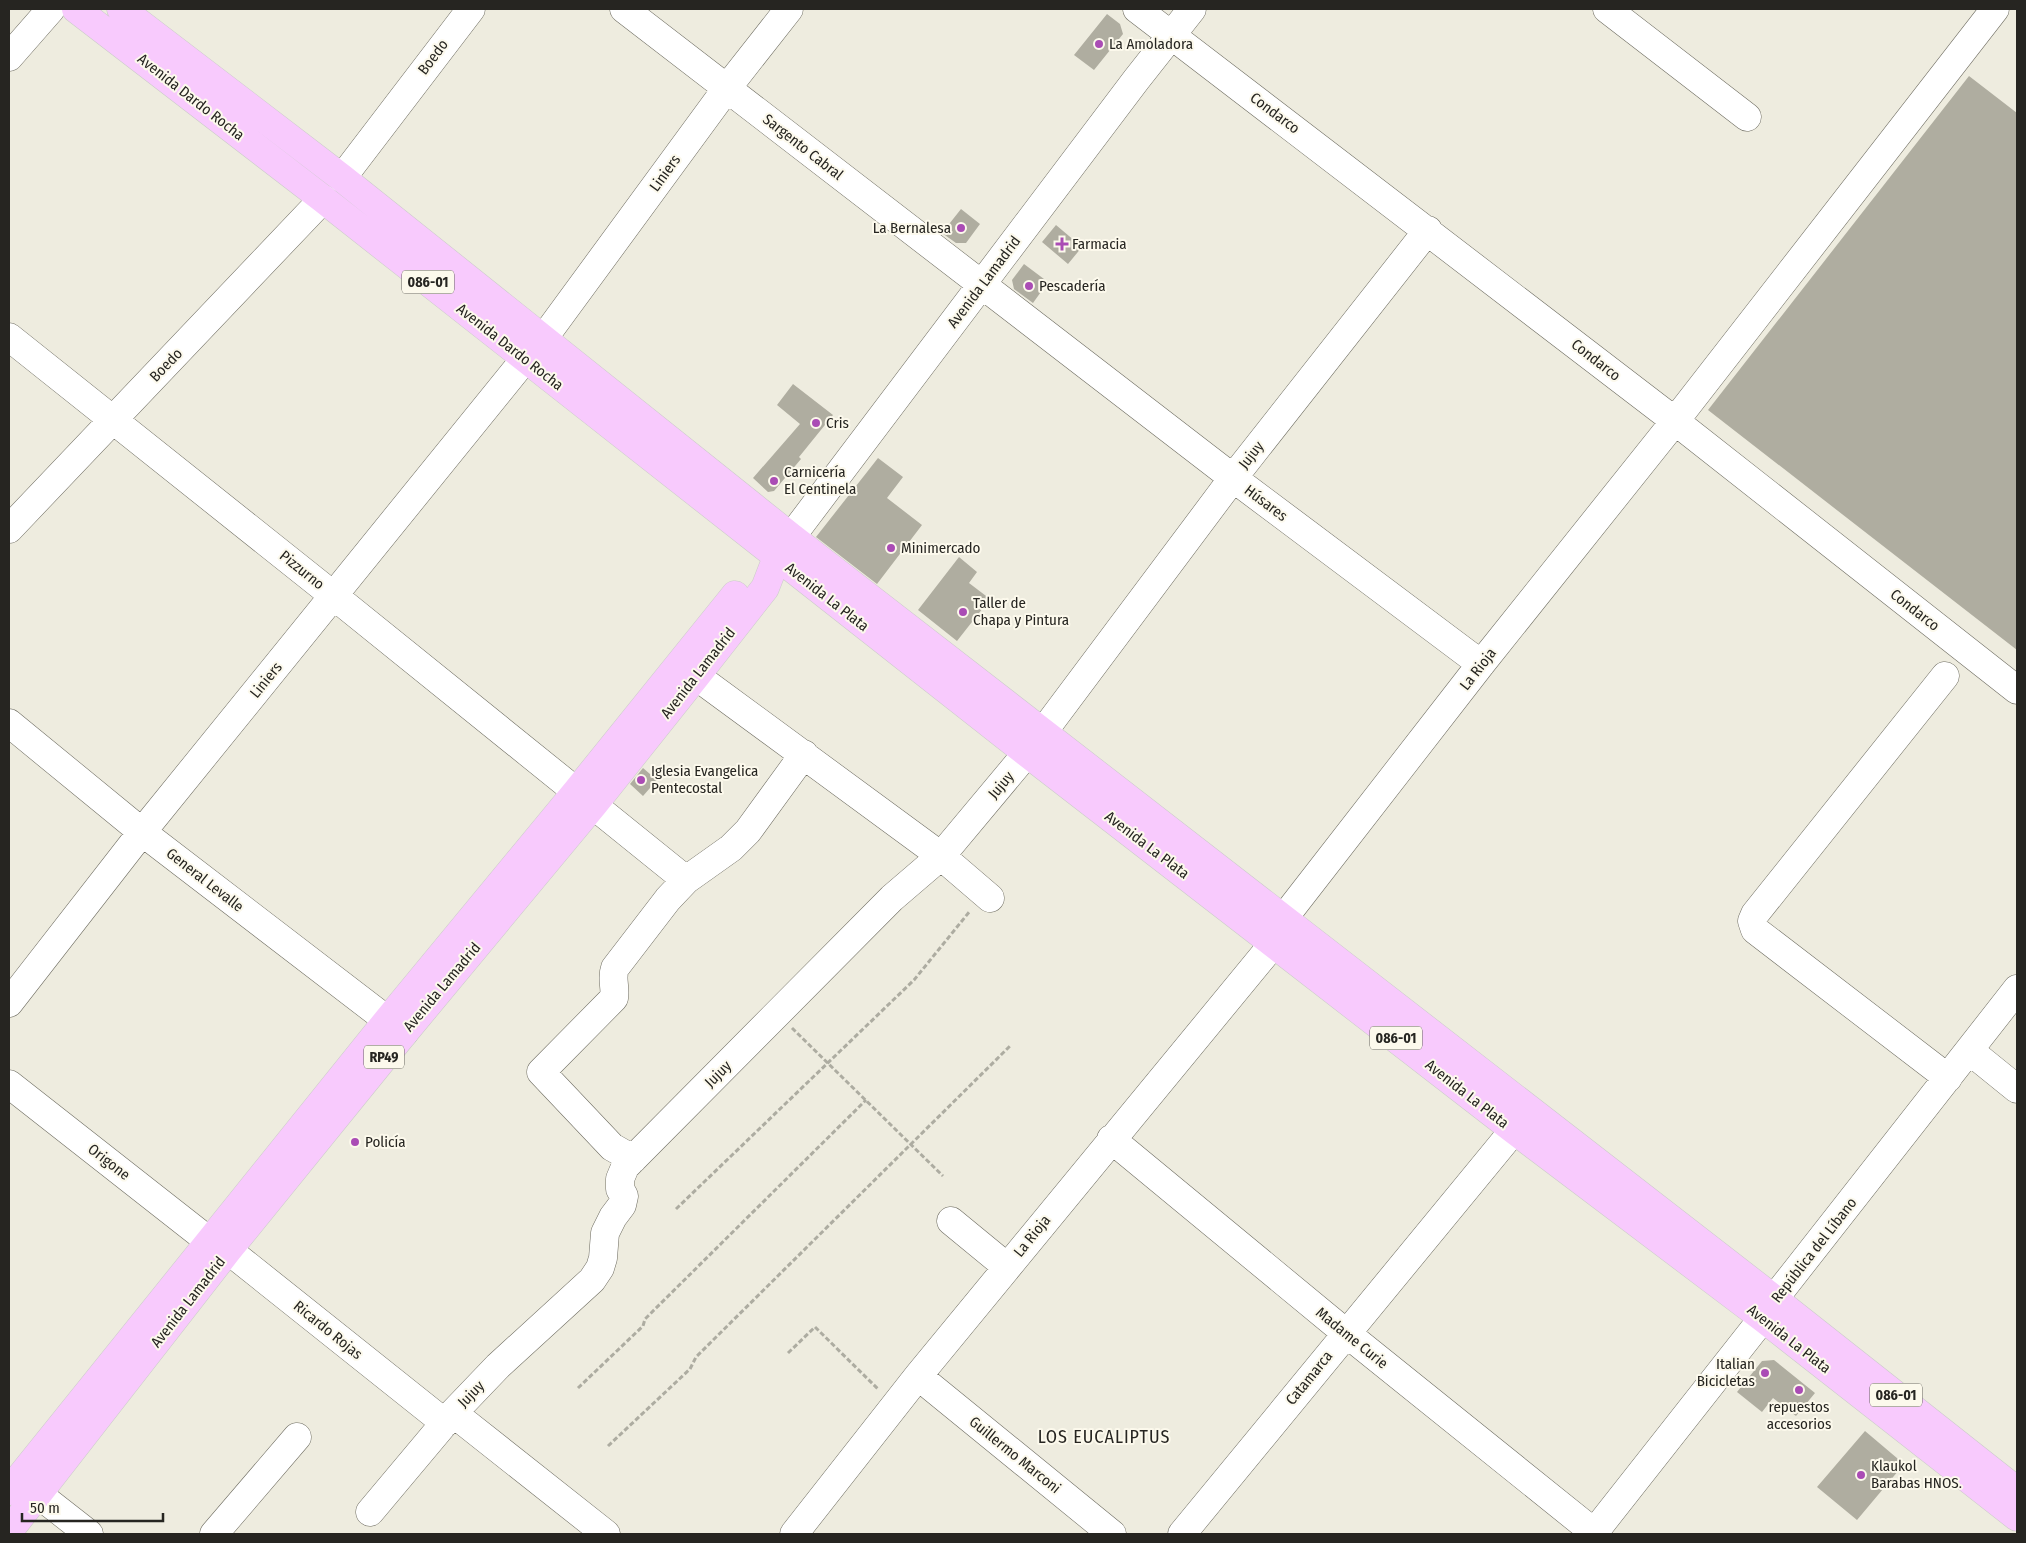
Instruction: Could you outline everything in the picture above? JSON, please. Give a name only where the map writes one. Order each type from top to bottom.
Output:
[{"type":"main road","name":"Avenida Dardo Rocha","points":[[76,9],[524,358],[784,547]]},
{"type":"main road","name":"Avenida Dardo Rocha","points":[[122,9],[342,178],[544,339],[784,547]]},
{"type":"main road","name":"Avenida Lamadrid","points":[[9,1530],[19,1483],[218,1246],[395,1027],[586,798],[696,676],[765,588],[784,547]]},
{"type":"main road","name":"Avenida Lamadrid","points":[[586,798],[751,576],[784,547]]},
{"type":"main road","name":"Avenida La Plata","points":[[784,547],[1043,732],[1514,1130],[1768,1309],[2017,1491]]},
{"type":"main road","name":"Avenida La Plata","points":[[784,547],[1027,753],[1278,931],[1768,1309],[2017,1517]]},
{"type":"street","points":[[9,57],[51,9]]},
{"type":"street","name":"Boedo","points":[[342,178],[471,9]]},
{"type":"street","name":"Sargento Cabral","points":[[624,9],[982,284]]},
{"type":"street","name":"Liniers","points":[[544,339],[727,88],[789,9]]},
{"type":"street","name":"Condarco","points":[[1137,9],[1675,421],[2017,690]]},
{"type":"street","name":"Avenida Lamadrid","points":[[784,547],[1192,9]]},
{"type":"street","name":"La Rioja","points":[[794,1534],[918,1376],[1278,931],[1481,664],[1675,421],[1995,9]]},
{"type":"street","points":[[1614,11],[1747,117]]},
{"type":"street","name":"Boedo","points":[[9,529],[323,200]]},
{"type":"street","name":"Jujuy","points":[[1043,732],[1233,478],[1428,230]]},
{"type":"street","name":"Húsares","points":[[982,284],[1233,478],[1481,664]]},
{"type":"street","name":"Pizzurno","points":[[9,337],[686,880]]},
{"type":"street","name":"Liniers","points":[[9,1003],[142,832],[524,358]]},
{"type":"street","points":[[696,676],[941,856],[986,895]]},
{"type":"street","points":[[1945,676],[1755,914],[1752,921],[1755,930],[1948,1078]]},
{"type":"street","name":"General Levalle","points":[[9,723],[142,832],[395,1027]]},
{"type":"street","name":"Jujuy","points":[[370,1512],[449,1418],[498,1366],[592,1280],[600,1268],[603,1258],[605,1233],[622,1204],[624,1196],[620,1190],[620,1179],[625,1167],[892,898],[941,856],[1027,753]]},
{"type":"street","points":[[633,1159],[612,1147],[542,1072],[614,998],[615,991],[612,979],[615,968],[668,899],[686,880],[731,848],[748,831],[804,754]]},
{"type":"street","name":"República del Líbano","points":[[1594,1534],[2017,989]]},
{"type":"street","points":[[1970,1051],[2017,1088]]},
{"type":"street","name":"Origone","points":[[9,1084],[218,1246]]},
{"type":"street","name":"Catamarca","points":[[1182,1534],[1514,1130]]},
{"type":"street","name":"Madame Curie","points":[[1111,1139],[1594,1534]]},
{"type":"street","points":[[951,1221],[1007,1267]]},
{"type":"street","name":"Ricardo Rojas","points":[[218,1246],[598,1532]]},
{"type":"street","name":"Guillermo Marconi","points":[[918,1376],[1112,1534]]},
{"type":"street","points":[[214,1534],[297,1436]]},
{"type":"street","points":[[19,1483],[89,1534]]},
{"type":"street","points":[[2014,1534],[2017,1530]]},
{"type":"path","points":[[676,1209],[914,980],[970,911],[986,895]]},
{"type":"path","points":[[778,1014],[943,1176]]},
{"type":"path","points":[[608,1446],[690,1369],[696,1357],[1011,1045]]},
{"type":"path","points":[[578,1388],[643,1326],[645,1319],[866,1100]]},
{"type":"path","points":[[788,1353],[815,1327],[895,1406]]},
{"type":"building","name":"La Amoladora","points":[[1107,14],[1120,24],[1123,34],[1094,70],[1074,55]]},
{"type":"building","points":[[1969,76],[2017,113],[2017,650],[1708,410]]},
{"type":"building","name":"La Bernalesa","points":[[961,209],[980,224],[966,243],[956,243],[942,233]]},
{"type":"building","name":"Farmacia","points":[[1056,225],[1082,247],[1068,264],[1042,242]]},
{"type":"building","name":"Pescadería","points":[[1024,264],[1048,282],[1033,303],[1014,289],[1012,280]]},
{"type":"building","points":[[793,384],[833,415],[799,457],[801,459],[774,491],[768,492],[753,478],[800,424],[777,405]]},
{"type":"building","points":[[878,458],[903,477],[887,498],[922,525],[877,584],[816,537]]},
{"type":"building","points":[[959,557],[977,572],[969,583],[990,599],[957,641],[918,610]]},
{"type":"building","name":"Iglesia Evangelica Pentecostal","points":[[643,768],[657,780],[643,796],[630,784]]},
{"type":"building","points":[[1774,1360],[1815,1393],[1796,1416],[1773,1398],[1762,1412],[1737,1392],[1762,1361]]},
{"type":"building","name":"Klaukol Barabas HNOS.","points":[[1865,1431],[1904,1464],[1857,1520],[1817,1487]]},
{"type":"place","name":"La Amoladora","points":[[1099,44]]},
{"type":"place","name":"La Bernalesa","points":[[961,228]]},
{"type":"place","name":"Farmacia","points":[[1062,244]]},
{"type":"place","name":"Pescadería","points":[[1029,286]]},
{"type":"place","name":"Cris","points":[[816,423]]},
{"type":"place","name":"Carnicería El Centinela","points":[[774,481]]},
{"type":"place","name":"Minimercado","points":[[891,548]]},
{"type":"place","name":"Taller de Chapa y Pintura","points":[[963,612]]},
{"type":"place","name":"Iglesia Evangelica Pentecostal","points":[[641,780]]},
{"type":"place","name":"Policía","points":[[355,1142]]},
{"type":"place","name":"Italian Bicicletas","points":[[1765,1373]]},
{"type":"place","name":"repuestos accesorios","points":[[1799,1390]]},
{"type":"place","name":"Klaukol Barabas HNOS.","points":[[1861,1475]]},
{"type":"district","name":"LOS EUCALIPTUS","points":[[1104,1437]]}]
